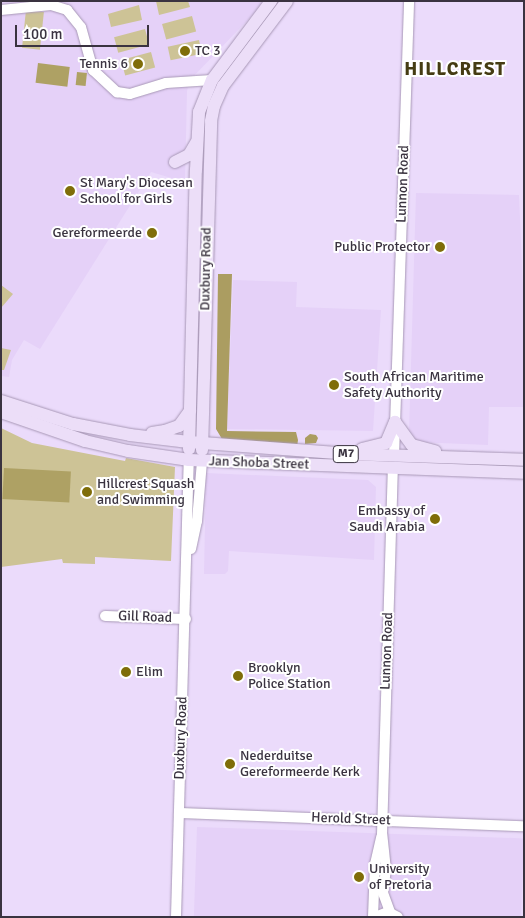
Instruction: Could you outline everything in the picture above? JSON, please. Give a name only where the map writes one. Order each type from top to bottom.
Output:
[{"type":"main road","name":"Duxbury Road","points":[[196,443],[190,411],[197,141],[202,102],[212,80],[271,1]]},
{"type":"main road","name":"Duxbury Road","points":[[195,460],[211,121],[214,106],[223,86],[287,1]]},
{"type":"main road","points":[[207,215],[204,189],[196,170],[203,161],[206,131],[211,121]]},
{"type":"main road","points":[[174,162],[189,155],[197,141]]},
{"type":"main road","name":"Jan Shoba Street","points":[[1,401],[73,424],[130,435],[196,443],[344,454]]},
{"type":"main road","points":[[130,435],[173,429],[183,422],[190,411]]},
{"type":"main road","name":"Jan Shoba Street","points":[[1,412],[86,441],[128,451],[195,460],[394,462],[455,458],[524,460]]},
{"type":"main road","points":[[344,454],[386,443],[395,422]]},
{"type":"main road","points":[[395,422],[412,445],[455,458]]},
{"type":"main road","points":[[344,454],[355,458],[394,462]]},
{"type":"main road","name":"Jan Shoba Street","points":[[394,462],[436,468],[524,473]]},
{"type":"street","name":"Lunnon Road","points":[[394,915],[384,893],[386,870],[382,820],[409,1]]},
{"type":"street","points":[[7,6],[51,5],[67,10],[81,27],[93,70],[117,92],[130,94],[166,83],[212,80]]},
{"type":"street","name":"Duxbury Road","points":[[176,917],[188,559],[197,522],[195,460]]},
{"type":"street","name":"Gill Road","points":[[105,616],[186,619]]},
{"type":"street","name":"Herold Street","points":[[179,814],[524,826]]},
{"type":"street","name":"Lunnon Road","points":[[374,917],[374,864],[382,834]]},
{"type":"street","points":[[374,917],[383,912],[394,915]]},
{"type":"shaded area","name":"St Mary's Diocesan School for Girls","points":[[1,1],[266,1],[190,80],[187,91],[185,182],[151,172],[40,349],[24,340],[12,360],[9,377],[1,376]]},
{"type":"shaded area","points":[[156,1],[188,1],[190,7],[159,15]]},
{"type":"shaded area","points":[[139,5],[142,20],[111,27],[108,14]]},
{"type":"shaded area","points":[[26,10],[44,12],[40,50],[22,48]]},
{"type":"shaded area","points":[[192,16],[196,31],[166,39],[162,24]]},
{"type":"shaded area","points":[[145,29],[149,44],[118,53],[114,37]]},
{"type":"shaded area","name":"TC 3","points":[[199,40],[202,54],[171,60],[168,47]]},
{"type":"shaded area","name":"Tennis 6","points":[[151,52],[155,67],[125,75],[121,60]]},
{"type":"shaded area","points":[[38,63],[70,67],[67,87],[36,83]]},
{"type":"shaded area","points":[[77,72],[87,73],[86,86],[76,85]]},
{"type":"shaded area","points":[[416,193],[519,195],[524,314],[524,407],[489,407],[488,445],[416,442],[409,433]]},
{"type":"shaded area","points":[[218,274],[232,274],[227,431],[296,432],[297,447],[222,439],[216,429]]},
{"type":"shaded area","points":[[233,280],[297,282],[296,307],[381,310],[373,431],[227,429]]},
{"type":"shaded area","points":[[1,285],[13,294],[1,308]]},
{"type":"shaded area","points":[[1,348],[11,350],[4,370],[1,370]]},
{"type":"shaded area","name":"Hillcrest Squash and Swimming","points":[[1,428],[32,443],[125,461],[126,458],[175,467],[171,561],[95,557],[95,564],[63,563],[62,559],[1,567]]},
{"type":"shaded area","points":[[310,434],[316,435],[318,438],[316,443],[305,444],[305,438]]},
{"type":"shaded area","points":[[4,468],[71,472],[69,502],[2,499]]},
{"type":"shaded area","points":[[206,473],[368,480],[376,487],[374,560],[229,551],[228,571],[225,574],[204,574]]},
{"type":"shaded area","name":"University of Pretoria","points":[[197,827],[524,838],[521,917],[194,917]]},
{"type":"place","name":"TC 3","points":[[185,51]]},
{"type":"place","name":"Tennis 6","points":[[138,64]]},
{"type":"place","name":"St Mary's Diocesan School for Girls","points":[[70,191]]},
{"type":"place","name":"Gereformeerde","points":[[152,233]]},
{"type":"place","name":"Public Protector","points":[[440,247]]},
{"type":"place","name":"South African Maritime Safety Authority","points":[[334,385]]},
{"type":"place","name":"Hillcrest Squash and Swimming","points":[[87,492]]},
{"type":"place","name":"Embassy of Saudi Arabia","points":[[435,519]]},
{"type":"place","name":"Elim","points":[[126,672]]},
{"type":"place","name":"Brooklyn Police Station","points":[[238,676]]},
{"type":"place","name":"Nederduitse Gereformeerde Kerk","points":[[230,764]]},
{"type":"place","name":"University of Pretoria","points":[[359,877]]},
{"type":"district","name":"HILLCREST","points":[[455,70]]}]
